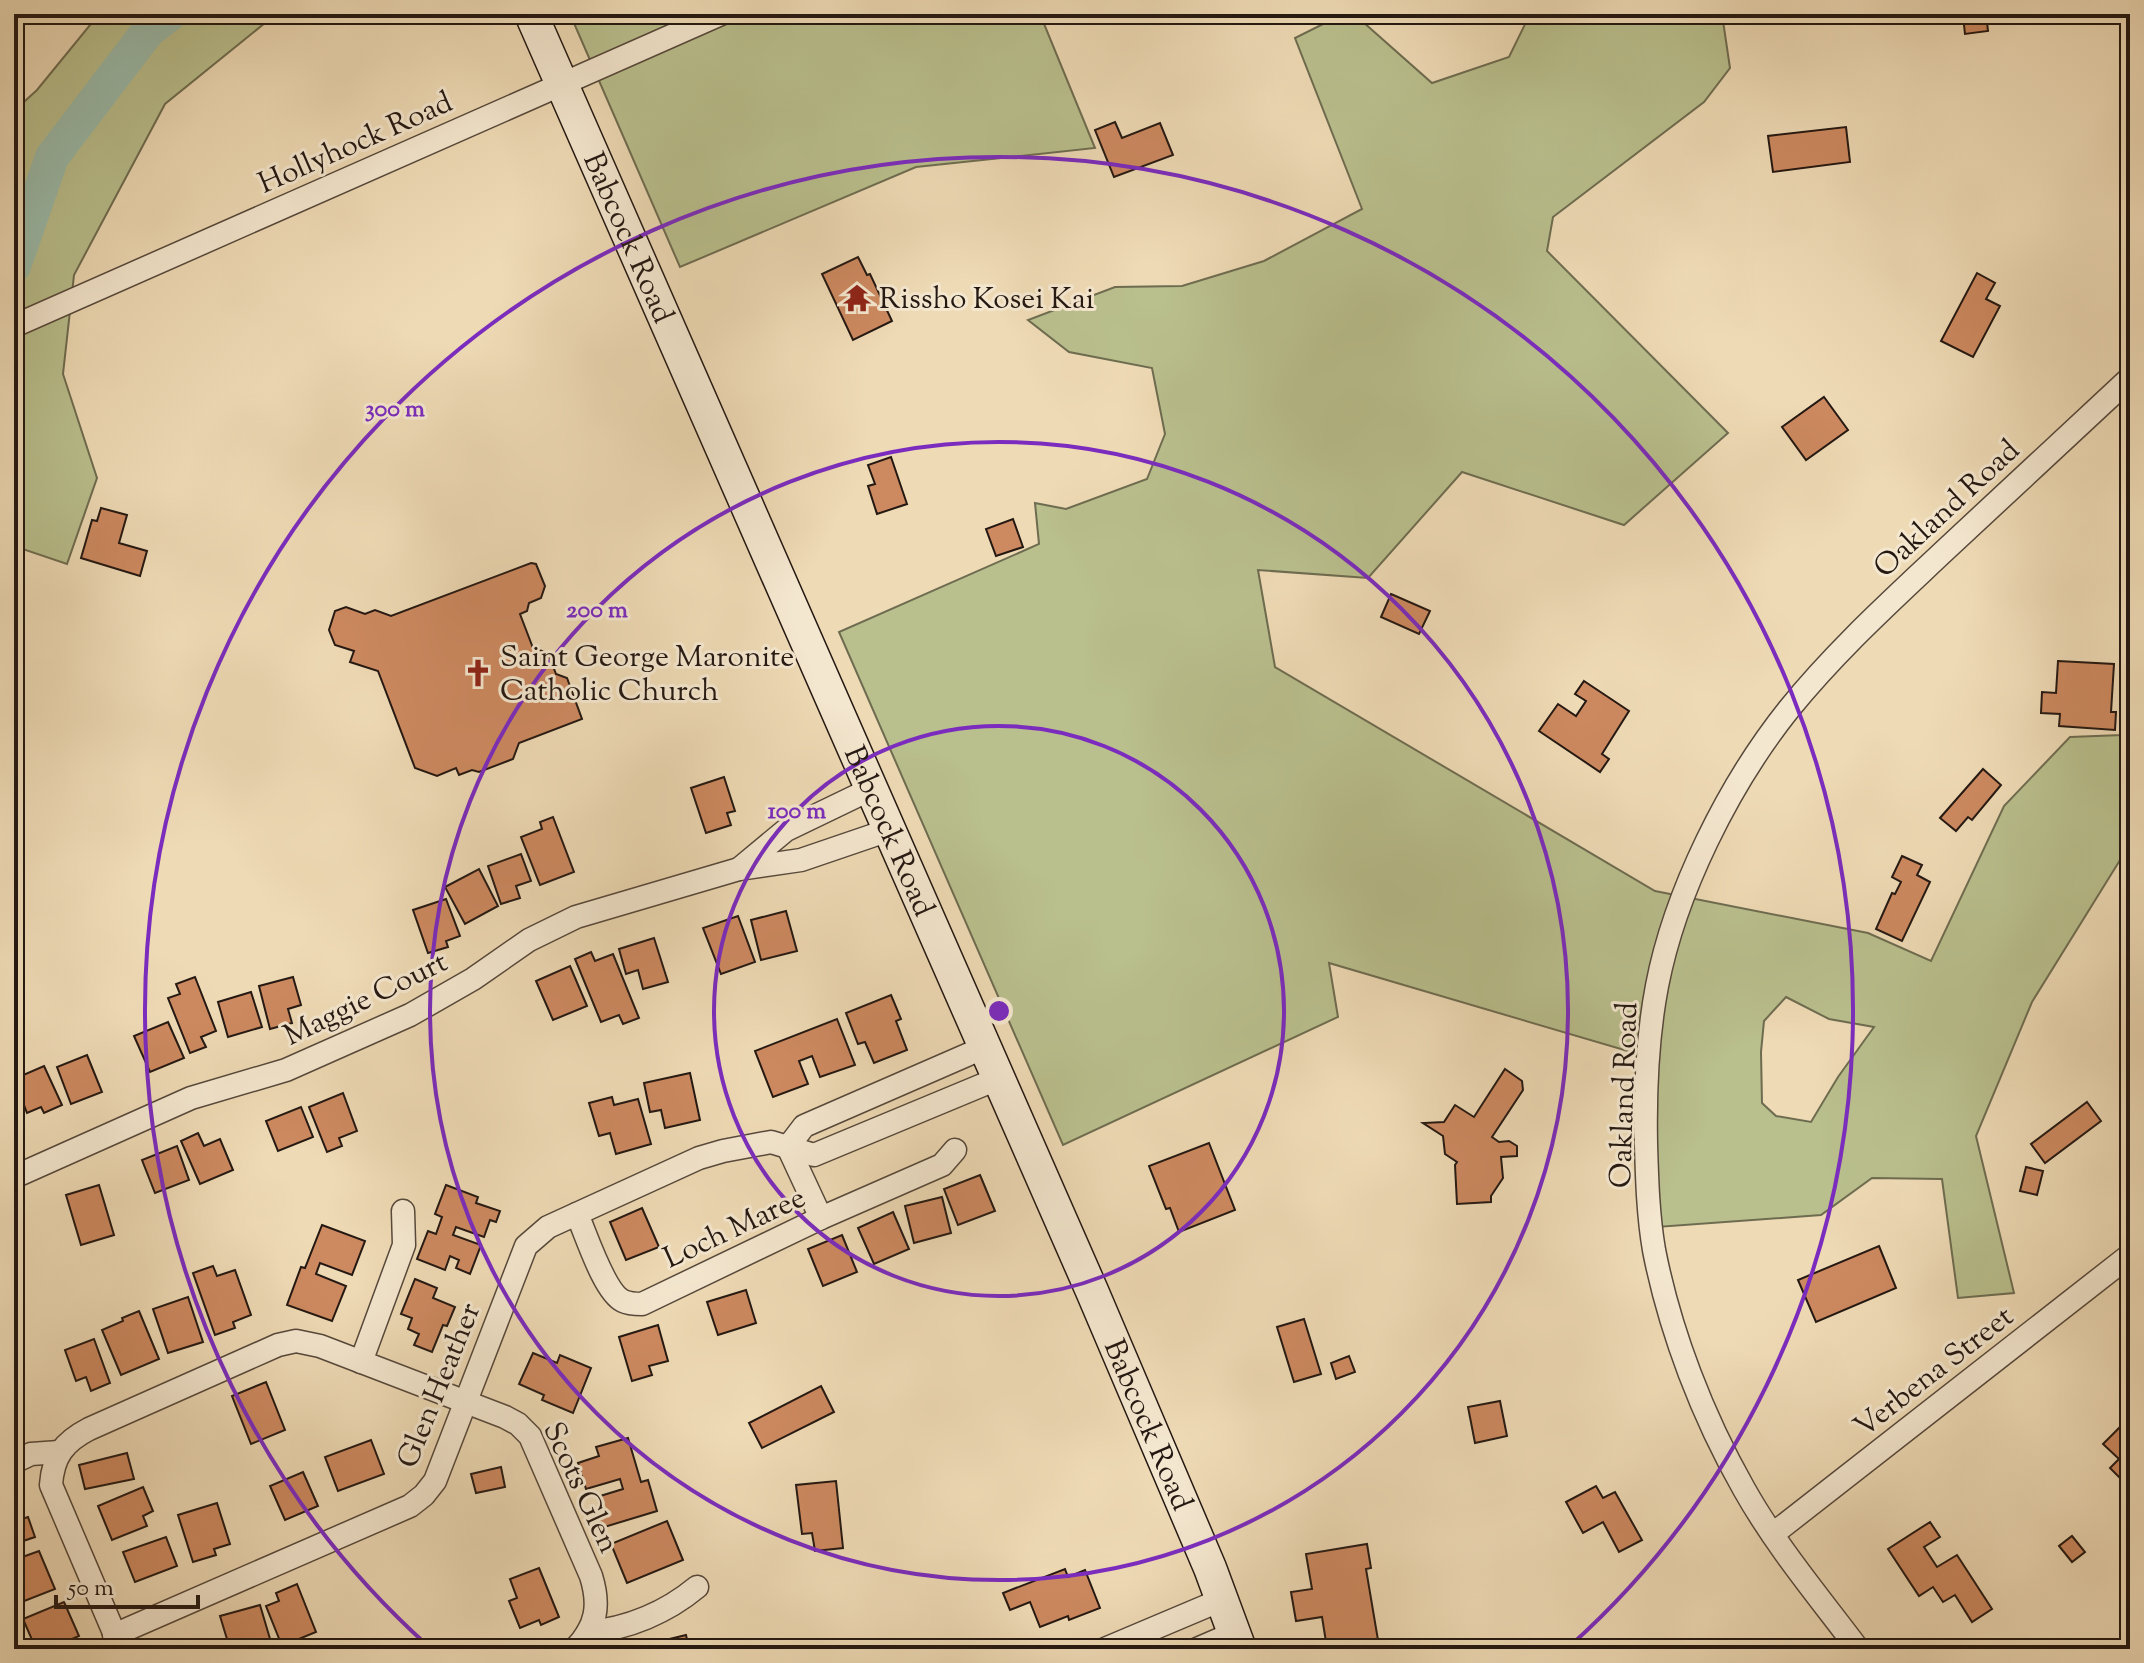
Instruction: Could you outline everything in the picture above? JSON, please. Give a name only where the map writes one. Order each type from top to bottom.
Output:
[{"type":"main road","name":"Babcock Road","points":[[531,14],[1092,1291],[1210,1568],[1237,1641]]},
{"type":"street","name":"Hollyhock Road","points":[[18,324],[721,14]]},
{"type":"street","name":"Oakland Road","points":[[1858,1649],[1745,1492],[1709,1420],[1686,1361],[1654,1250],[1647,1186],[1648,1049],[1657,984],[1675,923],[1703,850],[1746,771],[1787,711],[1863,627],[2130,378]]},
{"type":"street","name":"Maggie Court","points":[[739,869],[786,830],[871,789]]},
{"type":"street","name":"Maggie Court","points":[[14,1177],[191,1098],[286,1070],[410,1015],[473,979],[529,940],[576,917],[739,869],[801,860],[889,830]]},
{"type":"street","points":[[821,1218],[788,1147],[804,1126],[983,1048]]},
{"type":"street","name":"Glen Heather","points":[[117,1642],[410,1506],[424,1495],[435,1481],[526,1246],[548,1227],[711,1154],[771,1142],[814,1155],[997,1079]]},
{"type":"street","name":"Loch Maree","points":[[577,1214],[605,1277],[619,1300],[642,1304],[821,1218],[942,1165],[955,1150]]},
{"type":"street","points":[[361,1362],[404,1245],[403,1211]]},
{"type":"street","name":"Verbena Street","points":[[1773,1534],[2130,1255]]},
{"type":"street","name":"Scots Glen","points":[[59,1452],[65,1443],[89,1429],[278,1345],[296,1341],[310,1343],[505,1417],[530,1436],[591,1576],[597,1597],[582,1640]]},
{"type":"street","points":[[14,1462],[31,1454],[59,1452],[52,1470],[51,1485],[117,1642]]},
{"type":"street","points":[[582,1640],[615,1630],[678,1603],[697,1587]]},
{"type":"street","points":[[1105,1649],[1221,1600]]},
{"type":"street","points":[[1197,1649],[1237,1641]]},
{"type":"green space","points":[[99,14],[276,14],[165,104],[74,275],[63,374],[97,478],[67,564],[17,547],[14,549],[14,111],[37,90]]},
{"type":"green space","points":[[570,14],[1040,14],[1095,148],[916,167],[680,267]]},
{"type":"green space","points":[[1343,14],[1354,14],[1432,83],[1509,57],[1530,14],[1722,14],[1730,68],[1704,102],[1553,217],[1547,251],[1728,433],[1624,525],[1462,472],[1368,578],[1258,570],[1275,667],[1655,891],[1868,933],[1931,961],[2004,806],[2070,737],[2122,735],[2130,711],[2130,844],[2032,1002],[1976,1136],[2014,1293],[1958,1298],[1942,1179],[1872,1178],[1821,1215],[1657,1227],[1655,1059],[1329,963],[1338,1017],[1063,1145],[839,632],[1039,544],[1035,503],[1066,509],[1147,479],[1165,434],[1152,368],[1069,352],[1028,320],[1115,287],[1182,286],[1264,261],[1362,209],[1295,38]],"holes":[[[1786,997],[1829,1019],[1874,1027],[1811,1122],[1776,1116],[1762,1103],[1764,1021]]]},
{"type":"building","points":[[1942,14],[2057,14],[2058,17],[2020,21],[2020,17],[1987,22],[1988,31],[1965,34],[1963,16],[1943,19]]},
{"type":"building","points":[[1115,122],[1122,138],[1160,123],[1173,155],[1114,177],[1095,130]]},
{"type":"building","points":[[1846,127],[1850,162],[1773,172],[1768,136]]},
{"type":"building","name":"Rissho Kosei Kai","points":[[858,257],[867,275],[870,274],[892,321],[853,340],[822,274]]},
{"type":"building","points":[[1977,273],[1995,283],[1986,299],[2000,306],[1973,357],[1941,341]]},
{"type":"building","points":[[1824,397],[1848,430],[1806,460],[1782,427]]},
{"type":"building","points":[[891,457],[907,504],[877,514],[868,486],[875,484],[868,465]]},
{"type":"building","points":[[101,508],[127,515],[119,543],[147,551],[140,576],[81,558],[92,520],[97,521]]},
{"type":"building","points":[[1013,519],[1023,547],[996,556],[986,529]]},
{"type":"building","points":[[531,563],[536,564],[545,586],[541,598],[529,603],[527,611],[520,614],[533,648],[548,653],[556,674],[567,678],[582,719],[519,743],[513,759],[479,772],[472,770],[459,775],[456,768],[437,776],[415,768],[378,671],[350,662],[354,651],[335,645],[329,630],[335,611],[346,607],[365,614],[375,610],[391,616]]},
{"type":"building","points":[[1391,594],[1430,611],[1419,634],[1381,617]]},
{"type":"building","points":[[2058,661],[2114,664],[2111,712],[2116,712],[2115,730],[2059,726],[2060,714],[2041,713],[2042,692],[2056,693]]},
{"type":"building","points":[[1584,681],[1629,711],[1602,754],[1609,759],[1600,772],[1539,731],[1558,704],[1576,716],[1586,701],[1575,694]]},
{"type":"building","points":[[1983,769],[2001,785],[1972,820],[1968,817],[1956,831],[1940,818]]},
{"type":"building","points":[[724,777],[735,811],[727,813],[731,825],[706,833],[691,788]]},
{"type":"building","points":[[553,817],[574,872],[540,885],[521,837],[542,829],[540,822]]},
{"type":"building","points":[[521,854],[531,881],[516,886],[520,898],[501,904],[488,866]]},
{"type":"building","points":[[1902,856],[1922,865],[1917,875],[1930,882],[1902,941],[1876,929],[1892,893],[1895,894],[1901,882],[1892,877]]},
{"type":"building","points":[[479,869],[498,906],[465,924],[445,887]]},
{"type":"building","points":[[446,899],[460,936],[446,941],[448,947],[428,953],[413,910]]},
{"type":"building","points":[[786,911],[797,951],[761,960],[751,920]]},
{"type":"building","points":[[738,916],[755,962],[721,974],[703,928]]},
{"type":"building","points":[[654,938],[668,982],[643,989],[638,970],[626,974],[619,949]]},
{"type":"building","points":[[591,952],[595,961],[613,954],[639,1018],[623,1024],[619,1015],[601,1022],[575,959]]},
{"type":"building","points":[[570,966],[587,1006],[553,1020],[536,981]]},
{"type":"building","points":[[195,977],[216,1031],[201,1037],[206,1047],[190,1053],[168,998],[180,994],[176,984]]},
{"type":"building","points":[[293,977],[301,1005],[288,1009],[292,1023],[270,1029],[259,986]]},
{"type":"building","points":[[251,992],[262,1027],[228,1037],[218,1002]]},
{"type":"building","points":[[891,995],[901,1019],[896,1021],[907,1050],[874,1063],[865,1042],[858,1044],[846,1013]]},
{"type":"building","points":[[837,1019],[855,1065],[820,1077],[812,1056],[799,1061],[808,1084],[773,1097],[755,1051]]},
{"type":"building","points":[[168,1022],[184,1058],[150,1072],[134,1036]]},
{"type":"building","points":[[87,1055],[102,1092],[71,1104],[57,1067]]},
{"type":"building","points":[[44,1066],[62,1105],[44,1113],[41,1107],[27,1113],[14,1079]]},
{"type":"building","points":[[1505,1069],[1522,1081],[1523,1090],[1492,1137],[1517,1146],[1517,1156],[1501,1157],[1503,1178],[1491,1196],[1491,1202],[1457,1204],[1457,1162],[1445,1154],[1443,1136],[1423,1123],[1444,1122],[1455,1105],[1474,1117]]},
{"type":"building","points":[[690,1073],[700,1120],[665,1128],[661,1110],[650,1112],[644,1083]]},
{"type":"building","points":[[343,1093],[357,1131],[339,1138],[342,1146],[327,1152],[309,1107]]},
{"type":"building","points":[[612,1097],[614,1105],[638,1099],[651,1144],[616,1154],[610,1133],[599,1136],[589,1103]]},
{"type":"building","points":[[2087,1102],[2101,1121],[2045,1163],[2031,1144]]},
{"type":"building","points":[[301,1107],[313,1137],[278,1151],[266,1121]]},
{"type":"building","points":[[198,1133],[204,1146],[220,1139],[233,1170],[200,1184],[181,1141]]},
{"type":"building","points":[[1209,1143],[1235,1210],[1179,1232],[1149,1166]]},
{"type":"building","points":[[177,1146],[189,1180],[155,1193],[142,1160]]},
{"type":"building","points":[[2026,1167],[2043,1171],[2037,1195],[2020,1191]]},
{"type":"building","points":[[980,1175],[995,1211],[958,1225],[944,1189]]},
{"type":"building","points":[[99,1185],[114,1235],[81,1245],[66,1195]]},
{"type":"building","points":[[446,1185],[478,1197],[476,1203],[500,1211],[496,1222],[490,1220],[484,1237],[456,1227],[453,1235],[481,1245],[470,1274],[456,1268],[459,1260],[450,1256],[445,1270],[417,1259],[428,1231],[436,1234],[442,1217],[435,1214]]},
{"type":"building","points":[[942,1197],[951,1233],[914,1243],[905,1206]]},
{"type":"building","points":[[642,1208],[659,1247],[626,1260],[610,1222]]},
{"type":"building","points":[[893,1212],[909,1249],[874,1264],[858,1228]]},
{"type":"building","points":[[322,1225],[365,1241],[352,1275],[320,1263],[316,1274],[346,1286],[332,1321],[287,1305],[301,1267],[305,1268]]},
{"type":"building","points":[[842,1235],[857,1272],[823,1286],[808,1249]]},
{"type":"building","points":[[1879,1246],[1896,1288],[1816,1322],[1798,1280]]},
{"type":"building","points":[[213,1266],[217,1276],[235,1270],[251,1315],[233,1322],[235,1328],[215,1335],[193,1273]]},
{"type":"building","points":[[415,1279],[437,1288],[433,1298],[455,1307],[447,1326],[443,1325],[432,1352],[414,1345],[419,1334],[408,1329],[412,1318],[401,1314]]},
{"type":"building","points":[[746,1290],[756,1323],[718,1335],[707,1302]]},
{"type":"building","points":[[188,1297],[203,1342],[168,1353],[153,1309]]},
{"type":"building","points":[[139,1311],[159,1359],[121,1375],[102,1330]]},
{"type":"building","points":[[1304,1319],[1321,1374],[1294,1382],[1277,1327]]},
{"type":"building","points":[[658,1325],[668,1361],[649,1366],[652,1375],[632,1381],[619,1337]]},
{"type":"building","points":[[94,1339],[110,1383],[91,1391],[86,1377],[76,1381],[65,1350]]},
{"type":"building","points":[[533,1353],[557,1363],[560,1355],[591,1368],[573,1413],[542,1400],[544,1395],[519,1384]]},
{"type":"building","points":[[1349,1356],[1355,1372],[1336,1379],[1331,1363]]},
{"type":"building","points":[[266,1382],[285,1430],[251,1444],[232,1396]]},
{"type":"building","points":[[821,1386],[834,1412],[762,1448],[749,1423]]},
{"type":"building","points":[[1500,1401],[1507,1436],[1475,1443],[1468,1407]]},
{"type":"building","points":[[2130,1417],[2130,1488],[2110,1468],[2119,1459],[2103,1444]]},
{"type":"building","points":[[628,1438],[641,1482],[648,1480],[657,1511],[601,1528],[598,1517],[602,1516],[597,1497],[623,1489],[620,1479],[586,1489],[578,1463],[599,1456],[596,1447]]},
{"type":"building","points":[[371,1440],[384,1474],[338,1491],[325,1457]]},
{"type":"building","points":[[127,1453],[134,1479],[85,1489],[79,1465]]},
{"type":"building","points":[[501,1467],[505,1487],[476,1493],[471,1474]]},
{"type":"building","points":[[303,1472],[318,1506],[285,1520],[270,1486]]},
{"type":"building","points":[[836,1481],[843,1548],[815,1551],[812,1533],[802,1534],[796,1485]]},
{"type":"building","points":[[1596,1486],[1603,1498],[1615,1492],[1642,1540],[1619,1552],[1603,1522],[1583,1533],[1566,1502]]},
{"type":"building","points":[[143,1487],[153,1511],[143,1516],[147,1526],[112,1540],[98,1506]]},
{"type":"building","points":[[217,1503],[230,1544],[214,1549],[216,1555],[193,1562],[178,1515]]},
{"type":"building","points":[[17,1505],[22,1519],[28,1517],[35,1537],[14,1544],[14,1506]]},
{"type":"building","points":[[667,1521],[683,1560],[627,1583],[611,1544]]},
{"type":"building","points":[[1930,1522],[1940,1537],[1924,1547],[1937,1567],[1957,1555],[1992,1609],[1972,1622],[1955,1595],[1943,1602],[1933,1587],[1919,1596],[1888,1549]]},
{"type":"building","points":[[2072,1536],[2085,1552],[2072,1562],[2059,1546]]},
{"type":"building","points":[[166,1537],[177,1566],[135,1582],[123,1552]]},
{"type":"building","points":[[1367,1544],[1371,1568],[1366,1569],[1378,1640],[1327,1648],[1322,1617],[1296,1621],[1291,1592],[1312,1589],[1306,1554]]},
{"type":"building","points":[[39,1551],[55,1589],[14,1605],[14,1560]]},
{"type":"building","points":[[539,1568],[559,1617],[541,1625],[539,1620],[520,1628],[509,1601],[517,1598],[510,1579]]},
{"type":"building","points":[[1065,1569],[1068,1577],[1085,1570],[1100,1608],[1040,1627],[1030,1602],[1010,1610],[1003,1593]]},
{"type":"building","points":[[297,1584],[316,1632],[282,1646],[266,1606],[279,1601],[276,1593]]},
{"type":"building","points":[[64,1602],[79,1636],[49,1649],[36,1649],[23,1619]]},
{"type":"building","points":[[260,1605],[273,1649],[230,1649],[220,1616]]},
{"type":"building","points":[[686,1635],[689,1649],[655,1649],[653,1643]]},
{"type":"waterway","points":[[14,266],[52,157],[148,31],[170,14]]},
{"type":"place","name":"Rissho Kosei Kai","points":[[857,298]]},
{"type":"place","name":"Saint George Maronite Catholic Church","points":[[478,673]]}]
